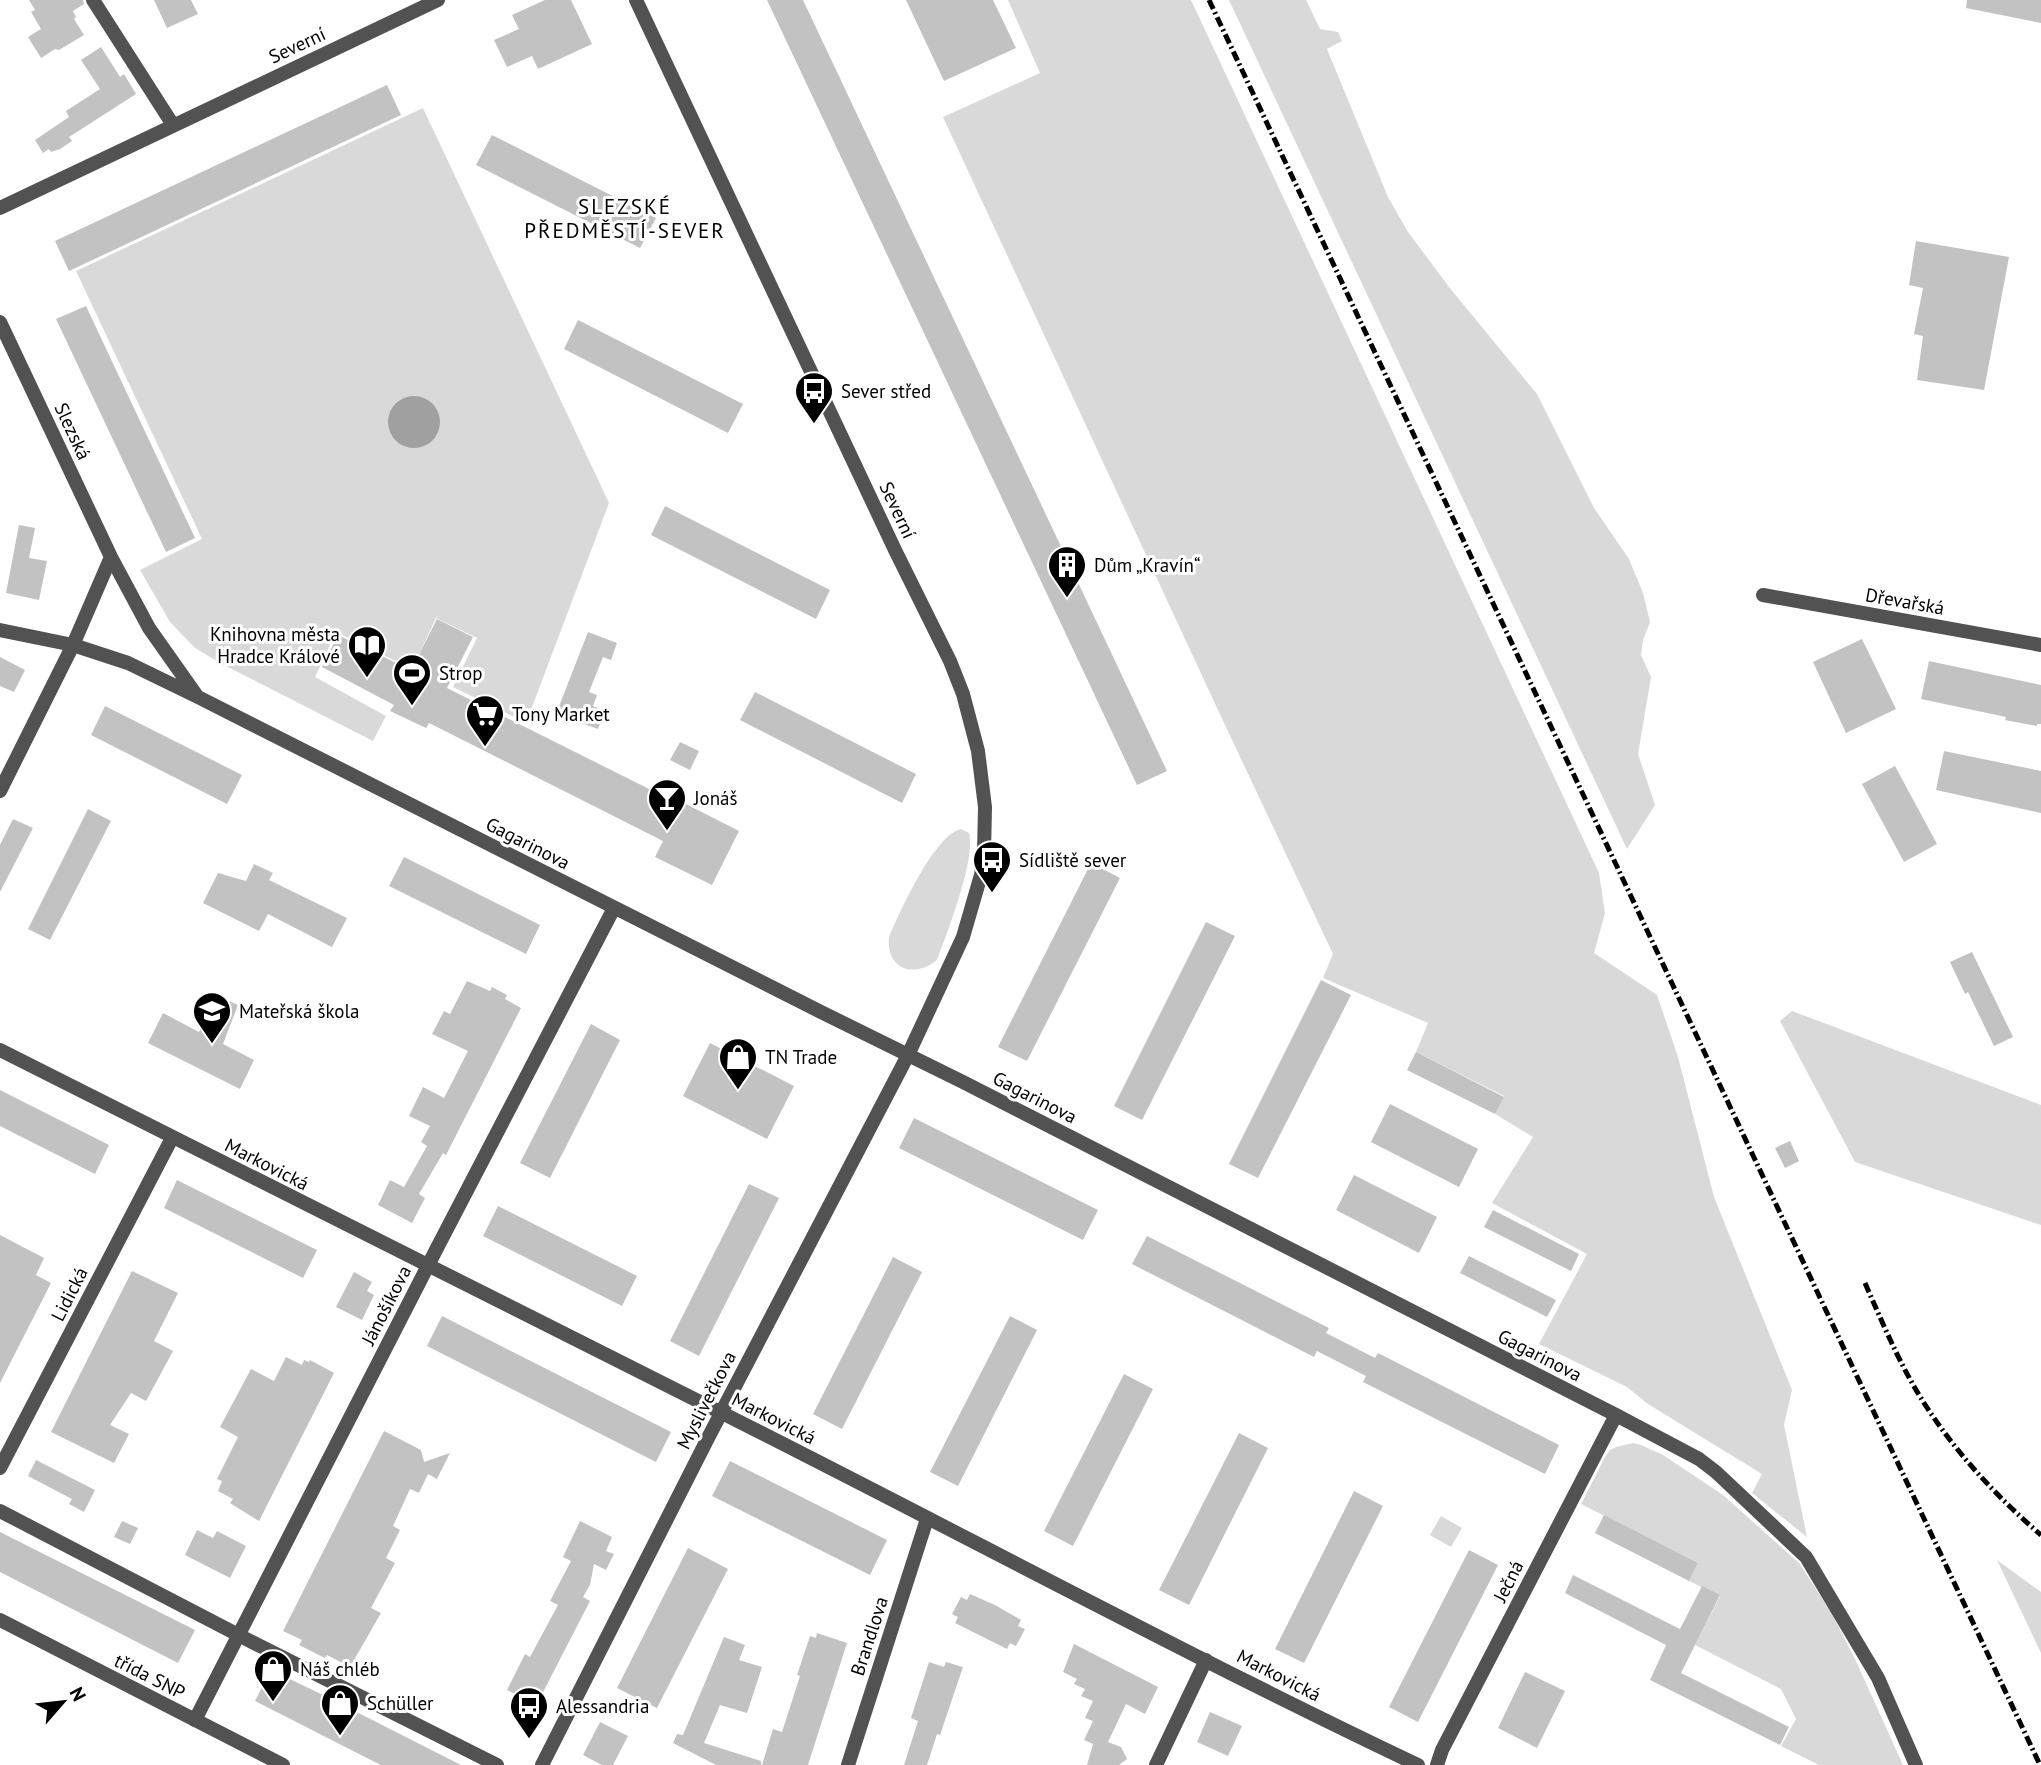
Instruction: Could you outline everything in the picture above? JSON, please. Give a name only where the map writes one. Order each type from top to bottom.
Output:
[{"type":"street","points":[[93,0],[173,125]]},
{"type":"street","name":"Severní","points":[[0,208],[438,0]]},
{"type":"street","name":"Severní","points":[[636,0],[950,661],[972,722],[985,807],[981,875],[962,937],[908,1055]]},
{"type":"street","name":"Slezská","points":[[0,322],[111,557],[149,628],[198,697]]},
{"type":"street","points":[[0,791],[73,645],[111,557]]},
{"type":"street","name":"Dřevařská","points":[[1763,594],[2041,645]]},
{"type":"street","name":"Gagarinova","points":[[0,630],[73,645],[128,663],[198,697],[908,1055],[1699,1459],[1806,1557],[1878,1678],[1916,1765]]},
{"type":"street","name":"Jánošíkova","points":[[195,1720],[614,908]]},
{"type":"street","name":"Markovická","points":[[0,1050],[1418,1765]]},
{"type":"street","name":"Myslivečkova","points":[[542,1765],[721,1413],[908,1055]]},
{"type":"street","name":"Lidická","points":[[0,1468],[172,1138]]},
{"type":"street","name":"Ječná","points":[[1437,1765],[1442,1750],[1616,1415]]},
{"type":"street","points":[[0,1511],[497,1765]]},
{"type":"street","name":"Brandlova","points":[[848,1765],[927,1519]]},
{"type":"street","name":"třída SNP","points":[[0,1620],[282,1765]]},
{"type":"street","points":[[1156,1765],[1206,1660]]},
{"type":"shaded area","points":[[1008,0],[1191,0],[1599,873],[1605,913],[1594,953],[1657,995],[1678,1057],[1714,1197],[1792,1390],[1784,1425],[1807,1537],[1752,1493],[1762,1474],[1648,1404],[1627,1387],[1539,1344],[1587,1254],[1492,1203],[1533,1137],[1495,1114],[1504,1096],[1416,1052],[1428,1023],[1323,978],[1333,954],[943,117],[1040,73]]},
{"type":"shaded area","points":[[1229,0],[1306,0],[1320,29],[1338,32],[1342,41],[1327,49],[1388,197],[1408,232],[1449,287],[1537,394],[1594,508],[1629,559],[1643,593],[1650,622],[1641,655],[1651,677],[1638,754],[1655,805],[1627,849]]},
{"type":"shaded area","points":[[423,108],[609,503],[526,723],[453,687],[477,638],[436,618],[412,669],[336,632],[315,677],[386,716],[373,741],[220,663],[195,648],[170,622],[140,570],[202,539],[76,271]]},
{"type":"shaded area","points":[[414,396],[433,403],[440,422],[433,441],[414,448],[395,441],[388,422],[395,403]]},
{"type":"shaded area","points":[[961,829],[969,833],[970,845],[965,877],[937,960],[919,969],[903,968],[892,957],[889,937],[909,893],[929,859],[951,834]]},
{"type":"shaded area","points":[[1792,1011],[2041,1105],[2041,1225],[1855,1162],[1780,1021]]},
{"type":"shaded area","points":[[1633,1443],[1663,1455],[1723,1495],[1799,1563],[1831,1612],[1903,1765],[1819,1765],[1781,1746],[1796,1719],[1781,1689],[1695,1645],[1720,1596],[1689,1581],[1698,1563],[1581,1504],[1610,1450]]},
{"type":"shaded area","points":[[1441,1516],[1462,1528],[1451,1547],[1430,1535]]},
{"type":"shaded area","points":[[1997,1560],[2041,1592],[2041,1653]]},
{"type":"building","points":[[29,0],[83,0],[84,4],[73,11],[76,17],[74,19],[84,35],[41,58],[28,37],[41,29],[31,12],[35,10]]},
{"type":"building","points":[[154,0],[191,0],[198,14],[167,28]]},
{"type":"building","points":[[545,0],[571,0],[592,44],[538,69],[532,56],[507,67],[494,40],[519,29],[512,15]]},
{"type":"building","points":[[767,0],[803,0],[1167,771],[1137,785]]},
{"type":"building","points":[[906,0],[993,0],[1016,48],[944,81]]},
{"type":"building","points":[[1967,0],[2041,0],[2041,23],[1966,8]]},
{"type":"building","points":[[101,47],[120,77],[124,74],[136,94],[69,137],[72,141],[60,149],[51,152],[49,149],[43,153],[35,140],[69,117],[66,111],[100,89],[81,60]]},
{"type":"building","points":[[387,85],[401,115],[69,271],[55,241]]},
{"type":"building","points":[[492,135],[656,218],[640,248],[476,165]]},
{"type":"building","points":[[1916,241],[2009,257],[1984,390],[1917,380],[1923,336],[1914,334],[1923,288],[1909,285]]},
{"type":"building","points":[[86,306],[195,538],[166,552],[56,319]]},
{"type":"building","points":[[578,320],[743,404],[728,433],[564,349]]},
{"type":"building","points":[[665,506],[830,590],[816,619],[651,535]]},
{"type":"building","points":[[19,525],[35,528],[29,558],[47,561],[39,600],[6,593]]},
{"type":"building","points":[[437,619],[473,637],[447,688],[681,805],[684,803],[739,831],[712,885],[655,857],[663,841],[429,723],[426,728],[390,711],[394,705],[322,667],[338,635],[411,670]]},
{"type":"building","points":[[588,632],[617,643],[611,660],[603,657],[589,692],[597,695],[593,706],[605,711],[598,729],[556,714]]},
{"type":"building","points":[[1862,639],[1896,709],[1846,733],[1813,662]]},
{"type":"building","points":[[0,657],[25,670],[14,692],[0,686]]},
{"type":"building","points":[[1929,661],[2041,685],[2041,724],[2037,726],[2005,720],[2006,717],[1921,699]]},
{"type":"building","points":[[755,692],[916,774],[902,803],[740,720]]},
{"type":"building","points":[[105,706],[242,775],[227,804],[91,735]]},
{"type":"building","points":[[680,742],[699,751],[690,770],[670,760]]},
{"type":"building","points":[[1944,751],[2041,771],[2041,813],[1936,790]]},
{"type":"building","points":[[1895,766],[1937,844],[1904,862],[1862,784]]},
{"type":"building","points":[[88,809],[111,821],[50,940],[28,929]]},
{"type":"building","points":[[13,819],[33,828],[0,892],[0,845]]},
{"type":"building","points":[[404,857],[540,925],[526,954],[389,886]]},
{"type":"building","points":[[1091,863],[1120,878],[1027,1061],[998,1047]]},
{"type":"building","points":[[254,864],[273,873],[269,880],[347,918],[332,947],[268,914],[259,931],[203,903],[218,873],[246,881]]},
{"type":"building","points":[[1206,922],[1235,936],[1142,1120],[1114,1106]]},
{"type":"building","points":[[1972,952],[2013,1037],[1994,1046],[1950,962]]},
{"type":"building","points":[[1321,980],[1351,995],[1258,1178],[1229,1164]]},
{"type":"building","points":[[467,981],[490,991],[492,987],[507,995],[505,999],[521,1008],[446,1155],[443,1153],[419,1194],[425,1198],[412,1223],[378,1205],[390,1180],[404,1187],[427,1146],[421,1142],[430,1126],[409,1116],[423,1087],[444,1098],[468,1051],[432,1034],[444,1011],[450,1014]]},
{"type":"building","points":[[216,995],[238,1005],[223,1044],[254,1060],[240,1089],[148,1043],[163,1013],[199,1032]]},
{"type":"building","points":[[591,1024],[620,1040],[550,1178],[520,1163]]},
{"type":"building","name":"TN Trade","points":[[710,1043],[794,1086],[767,1139],[683,1096]]},
{"type":"building","points":[[1416,1052],[1504,1097],[1495,1114],[1407,1070]]},
{"type":"building","points":[[0,1090],[109,1145],[95,1174],[0,1126]]},
{"type":"building","points":[[1390,1104],[1478,1149],[1459,1187],[1371,1142]]},
{"type":"building","points":[[914,1118],[1098,1210],[1083,1240],[899,1148]]},
{"type":"building","points":[[1790,1141],[1799,1161],[1785,1168],[1775,1148]]},
{"type":"building","points":[[1354,1175],[1437,1217],[1419,1253],[1336,1210]]},
{"type":"building","points":[[177,1180],[317,1250],[303,1278],[164,1208]]},
{"type":"building","points":[[749,1184],[779,1198],[699,1356],[670,1341]]},
{"type":"building","points":[[498,1206],[637,1276],[622,1306],[483,1236]]},
{"type":"building","points":[[1493,1210],[1579,1254],[1571,1271],[1484,1227]]},
{"type":"building","points":[[0,1235],[44,1258],[36,1275],[51,1283],[0,1383]]},
{"type":"building","points":[[1147,1236],[1329,1328],[1326,1333],[1375,1358],[1378,1353],[1559,1445],[1545,1474],[1363,1382],[1366,1376],[1317,1351],[1314,1357],[1132,1264]]},
{"type":"building","points":[[1469,1256],[1556,1300],[1547,1317],[1460,1273]]},
{"type":"building","points":[[893,1257],[922,1272],[842,1429],[813,1414]]},
{"type":"building","points":[[132,1271],[178,1293],[154,1341],[173,1351],[146,1401],[131,1393],[110,1425],[129,1434],[114,1463],[51,1432]]},
{"type":"building","points":[[354,1272],[372,1282],[367,1291],[374,1295],[362,1320],[336,1307]]},
{"type":"building","points":[[442,1316],[671,1432],[656,1462],[427,1346]]},
{"type":"building","points":[[1010,1316],[1037,1330],[958,1486],[930,1472]]},
{"type":"building","points":[[286,1357],[302,1365],[304,1360],[310,1360],[334,1373],[259,1521],[230,1503],[233,1499],[218,1491],[222,1481],[217,1479],[238,1437],[220,1427],[251,1369],[274,1381]]},
{"type":"building","points":[[1124,1374],[1153,1389],[1073,1546],[1044,1531]]},
{"type":"building","points":[[384,1431],[421,1450],[424,1462],[450,1453],[437,1479],[428,1474],[419,1493],[410,1489],[393,1526],[400,1530],[386,1558],[395,1563],[371,1608],[381,1613],[350,1667],[299,1645],[302,1640],[283,1631]]},
{"type":"building","points":[[1239,1433],[1268,1448],[1189,1605],[1159,1590]]},
{"type":"building","points":[[36,1460],[95,1490],[84,1512],[69,1504],[72,1499],[28,1476]]},
{"type":"building","points":[[730,1461],[887,1540],[870,1575],[712,1496]]},
{"type":"building","points":[[1354,1491],[1383,1506],[1304,1663],[1275,1649]]},
{"type":"building","points":[[1604,1515],[1698,1563],[1689,1581],[1595,1533]]},
{"type":"building","points":[[122,1521],[138,1528],[130,1544],[114,1537]]},
{"type":"building","points":[[580,1521],[612,1537],[606,1551],[614,1554],[606,1570],[594,1564],[590,1585],[583,1597],[590,1601],[539,1700],[532,1696],[529,1701],[507,1690],[525,1654],[530,1657],[558,1605],[550,1601],[571,1561],[563,1557]]},
{"type":"building","points":[[197,1530],[213,1538],[217,1531],[246,1546],[230,1578],[185,1555]]},
{"type":"building","points":[[0,1532],[195,1630],[178,1663],[0,1572]]},
{"type":"building","points":[[688,1548],[728,1569],[657,1708],[617,1688]]},
{"type":"building","points":[[1469,1550],[1498,1565],[1418,1722],[1389,1707]]},
{"type":"building","points":[[1573,1575],[1680,1629],[1702,1586],[1720,1595],[1681,1673],[1789,1727],[1780,1745],[1650,1680],[1666,1645],[1565,1593]]},
{"type":"building","points":[[970,1594],[1021,1620],[1018,1626],[1025,1629],[1016,1646],[1010,1643],[1007,1649],[955,1623],[958,1617],[952,1614],[961,1597],[967,1600]]},
{"type":"building","points":[[817,1633],[847,1643],[808,1765],[762,1765],[773,1729],[782,1732],[810,1636],[816,1638]]},
{"type":"building","points":[[724,1637],[745,1645],[739,1660],[762,1667],[747,1713],[720,1705],[704,1743],[761,1761],[761,1765],[716,1765],[673,1743],[677,1734],[683,1735]]},
{"type":"building","points":[[1074,1644],[1158,1687],[1145,1714],[1126,1704],[1108,1742],[1121,1747],[1127,1759],[1119,1765],[1087,1765],[1093,1744],[1084,1740],[1093,1721],[1085,1718],[1093,1701],[1081,1696],[1085,1689],[1074,1684],[1077,1679],[1063,1672]]},
{"type":"building","points":[[929,1662],[944,1667],[946,1662],[963,1667],[927,1765],[904,1765],[918,1721],[911,1718]]},
{"type":"building","points":[[271,1670],[461,1765],[381,1765],[361,1755],[255,1701]]},
{"type":"building","points":[[1525,1672],[1565,1691],[1537,1748],[1498,1728]]},
{"type":"building","points":[[1210,1712],[1242,1726],[1228,1756],[1197,1742]]},
{"type":"building","points":[[600,1722],[628,1736],[613,1765],[602,1765],[583,1755]]},
{"type":"railway","points":[[1209,0],[2040,1765]]},
{"type":"railway","points":[[1865,1283],[1915,1389],[1936,1421],[1978,1474],[2041,1535]]},
{"type":"place","name":"Sever střed","points":[[814,425]]},
{"type":"place","name":"Dům „Kravín“","points":[[1067,599]]},
{"type":"place","name":"Knihovna města Hradce Králové","points":[[367,679]]},
{"type":"place","name":"Strop","points":[[412,707]]},
{"type":"place","name":"Tony Market","points":[[485,748]]},
{"type":"place","name":"Jonáš","points":[[667,832]]},
{"type":"place","name":"Sídliště sever","points":[[992,894]]},
{"type":"place","name":"Mateřská škola","points":[[212,1045]]},
{"type":"place","name":"TN Trade","points":[[738,1091]]},
{"type":"place","name":"Náš chléb","points":[[273,1703]]},
{"type":"place","name":"Schüller","points":[[340,1737]]},
{"type":"place","name":"Alessandria","points":[[529,1740]]},
{"type":"district","name":"SLEZSKÉ PŘEDMĚSTÍ-SEVER","points":[[625,218]]}]
